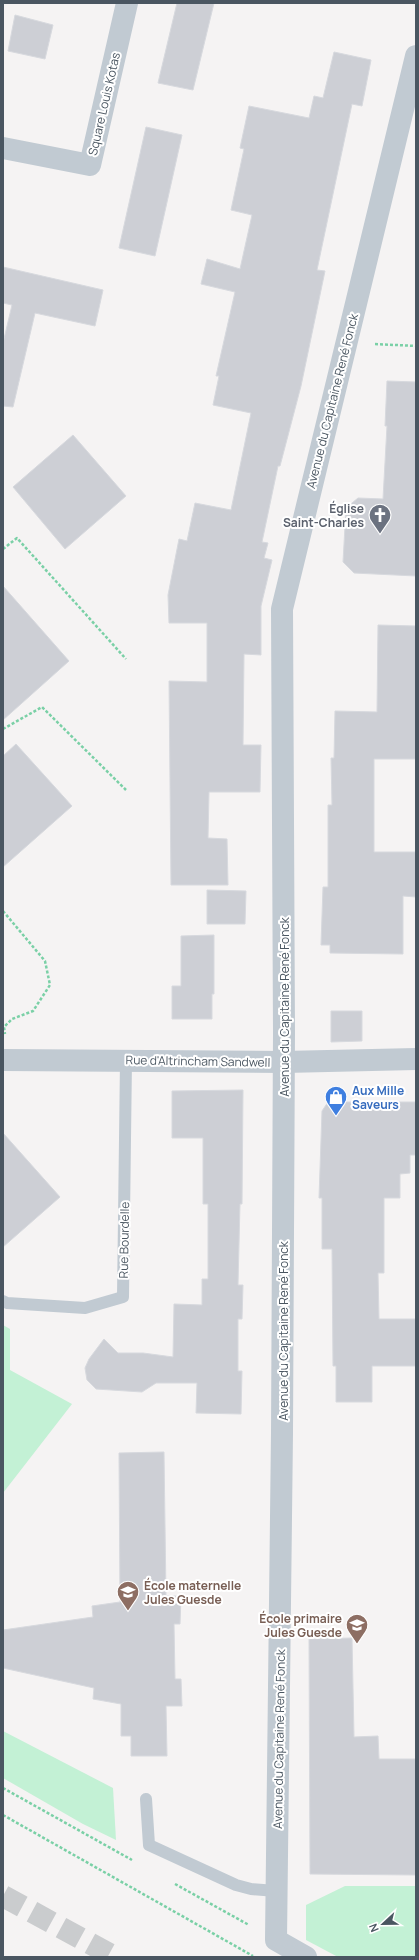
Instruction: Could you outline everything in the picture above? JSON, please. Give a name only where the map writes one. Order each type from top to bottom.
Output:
[{"type":"street","name":"Square Louis Kotas","points":[[3,148],[90,166],[127,3]]},
{"type":"street","name":"Avenue du Capitaine René Fonck","points":[[306,1957],[276,1940],[282,1562],[284,1062],[282,609],[416,56]]},
{"type":"street","name":"Rue d'Altrincham Sandwell","points":[[5,1060],[284,1062],[416,1059]]},
{"type":"lane","name":"Rue Bourdelle","points":[[3,1301],[7,1303],[85,1308],[123,1297],[126,1060]]},
{"type":"lane","points":[[146,1799],[148,1845],[236,1885],[251,1889],[276,1891]]},
{"type":"path","points":[[346,343],[416,346]]},
{"type":"path","points":[[3,549],[17,538],[126,659]]},
{"type":"path","points":[[3,729],[42,707],[126,790]]},
{"type":"path","points":[[3,911],[45,961],[50,985],[33,1011],[12,1019],[4,1027],[5,1060]]},
{"type":"path","points":[[3,1815],[255,1957]]},
{"type":"green space","points":[[3,1325],[10,1329],[10,1370],[72,1404],[3,1493]]},
{"type":"green space","points":[[3,1731],[113,1788],[116,1840],[83,1824],[3,1778]]},
{"type":"green space","points":[[345,1886],[416,1886],[416,1957],[338,1957],[306,1940],[306,1905]]},
{"type":"building","points":[[177,3],[214,3],[193,90],[158,83]]},
{"type":"building","points":[[15,15],[53,25],[45,59],[8,51]]},
{"type":"building","points":[[334,52],[371,60],[362,106],[352,104],[317,270],[325,271],[301,386],[280,466],[278,466],[262,542],[268,543],[264,558],[272,560],[261,606],[261,655],[244,654],[243,745],[261,745],[260,792],[209,792],[208,838],[227,839],[228,885],[171,885],[169,681],[207,682],[207,623],[169,623],[168,595],[179,539],[187,541],[195,503],[231,510],[251,413],[213,405],[219,376],[216,376],[235,292],[201,284],[207,259],[240,269],[252,215],[231,210],[244,149],[240,148],[249,106],[309,118],[314,96],[323,98]]},
{"type":"building","points":[[146,127],[182,135],[155,256],[119,248]]},
{"type":"building","points":[[3,267],[103,290],[95,326],[35,313],[13,407],[3,406],[3,343],[12,305],[3,303]]},
{"type":"building","name":"Église Saint-Charles","points":[[387,381],[416,382],[416,576],[354,573],[343,562],[346,508],[358,498],[383,499],[387,426],[385,426]]},
{"type":"building","points":[[73,435],[126,496],[65,549],[13,487]]},
{"type":"building","points":[[3,586],[69,661],[3,720]]},
{"type":"building","points":[[378,625],[416,626],[416,759],[374,759],[374,852],[416,852],[416,897],[403,896],[403,954],[330,953],[330,945],[321,945],[323,887],[328,887],[328,805],[332,805],[331,758],[334,758],[335,711],[377,712]]},
{"type":"building","points":[[16,744],[72,806],[3,867],[3,756]]},
{"type":"building","points":[[207,890],[246,891],[245,924],[207,924]]},
{"type":"building","points":[[214,935],[214,994],[212,994],[212,1019],[172,1019],[172,986],[181,986],[181,936]]},
{"type":"building","points":[[331,1011],[362,1011],[362,1041],[331,1042]]},
{"type":"building","points":[[243,1090],[242,1204],[240,1204],[238,1285],[243,1285],[242,1319],[238,1319],[238,1371],[242,1371],[241,1414],[196,1413],[197,1383],[156,1383],[142,1392],[96,1389],[87,1380],[85,1368],[89,1359],[104,1339],[118,1353],[143,1353],[173,1357],[174,1304],[202,1305],[202,1279],[208,1279],[208,1204],[203,1204],[203,1138],[172,1138],[172,1091]]},
{"type":"building","points":[[328,1102],[416,1102],[416,1155],[410,1155],[410,1173],[400,1174],[400,1198],[384,1198],[384,1273],[378,1273],[379,1319],[416,1319],[416,1366],[372,1366],[372,1402],[336,1402],[336,1366],[333,1366],[332,1249],[322,1249],[322,1198],[319,1198],[322,1111]]},
{"type":"building","points":[[3,1133],[60,1197],[3,1247]]},
{"type":"building","points":[[164,1452],[166,1596],[181,1596],[180,1624],[174,1624],[175,1679],[181,1679],[182,1706],[166,1706],[167,1756],[131,1756],[131,1736],[121,1736],[121,1704],[93,1699],[94,1688],[3,1668],[3,1630],[93,1617],[92,1606],[120,1602],[119,1453]]},
{"type":"building","points":[[352,1638],[354,1737],[378,1736],[379,1759],[416,1759],[416,1875],[310,1874],[309,1639]]},
{"type":"tunnel","points":[[3,1896],[115,1957]]},
{"type":"place","name":"Église Saint-Charles","points":[[380,534]]},
{"type":"place","name":"Aux Mille Saveurs","points":[[336,1116]]},
{"type":"place","name":"École maternelle Jules Guesde","points":[[128,1612]]},
{"type":"place","name":"École primaire Jules Guesde","points":[[357,1644]]}]
